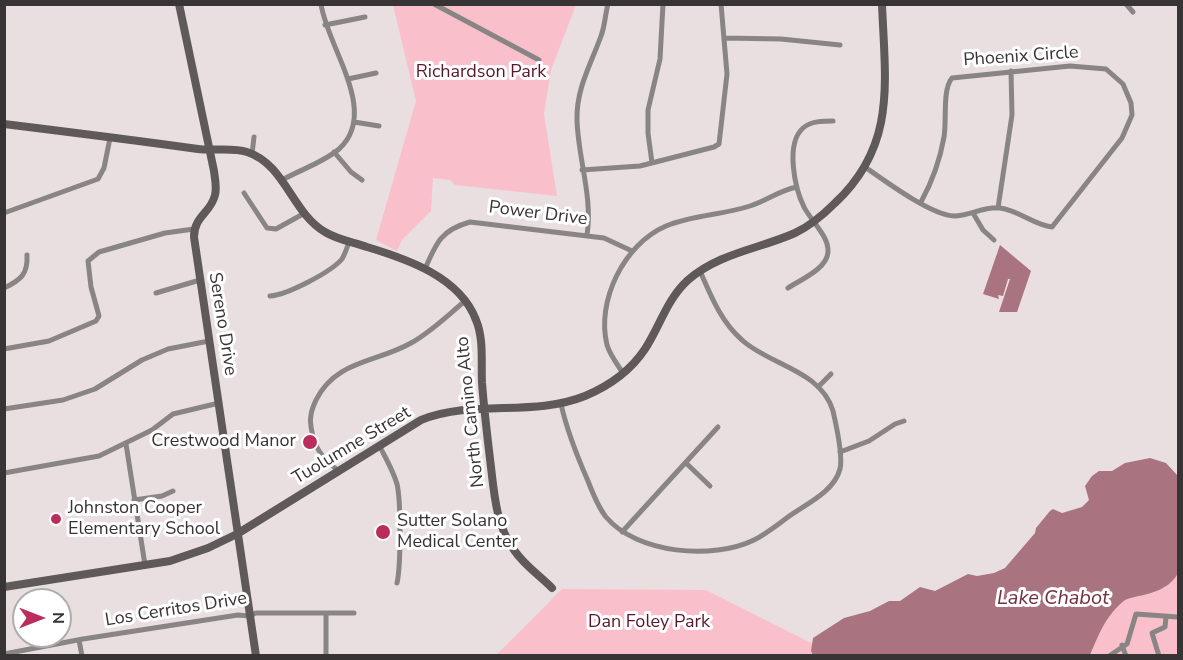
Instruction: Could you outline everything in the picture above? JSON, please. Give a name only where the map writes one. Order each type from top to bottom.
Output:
[{"type":"street","points":[[4,349],[49,341],[96,321],[99,316],[91,287],[88,261],[99,252],[165,233],[194,229],[197,220],[212,204],[215,196],[210,151],[179,4]]},
{"type":"street","points":[[282,180],[334,152],[346,141],[354,122],[354,98],[326,25],[321,4]]},
{"type":"street","points":[[434,4],[539,60]]},
{"type":"street","points":[[587,235],[589,211],[582,170],[577,120],[578,107],[582,83],[601,35],[608,4]]},
{"type":"street","points":[[652,163],[648,110],[661,53],[663,4]]},
{"type":"street","points":[[582,170],[631,167],[719,144],[727,74],[721,4]]},
{"type":"street","name":"Tuolumne Street","points":[[4,587],[185,557],[237,534],[421,420],[435,415],[483,409],[561,404],[587,395],[614,381],[645,349],[666,308],[679,290],[700,271],[729,255],[795,233],[813,222],[842,197],[865,167],[877,143],[883,120],[882,4]]},
{"type":"street","points":[[1126,4],[1133,12]]},
{"type":"street","points":[[326,25],[365,17]]},
{"type":"street","points":[[724,38],[781,39],[840,45]]},
{"type":"street","name":"Phoenix Circle","points":[[921,202],[933,180],[942,145],[949,82],[955,76],[1070,66],[1106,69],[1123,84],[1131,103],[1132,115],[1122,138],[1056,225],[1049,228],[998,208]]},
{"type":"street","points":[[865,167],[939,213],[963,215],[998,208],[1012,116],[1011,72]]},
{"type":"street","points":[[348,79],[376,73]]},
{"type":"street","points":[[788,288],[825,262],[828,252],[824,237],[803,204],[797,187],[793,147],[798,133],[809,124],[833,121]]},
{"type":"street","points":[[354,122],[379,126]]},
{"type":"street","points":[[4,124],[210,151],[239,151],[252,154],[254,137]]},
{"type":"street","points":[[4,213],[98,179],[104,168],[110,138]]},
{"type":"street","points":[[334,152],[351,172],[362,180]]},
{"type":"street","name":"North Camino Alto","points":[[252,154],[282,180],[303,214],[325,232],[393,255],[425,270],[450,285],[465,301],[476,320],[481,339],[483,409],[500,524],[521,560],[552,588]]},
{"type":"street","points":[[623,373],[608,346],[605,320],[607,302],[612,288],[632,251],[644,239],[665,226],[751,206],[784,190],[797,187]]},
{"type":"street","points":[[244,193],[267,228],[276,229],[303,214]]},
{"type":"street","points":[[973,213],[983,230],[994,240]]},
{"type":"street","name":"Power Drive","points":[[425,270],[444,234],[455,226],[470,222],[587,235],[612,240],[632,251]]},
{"type":"street","name":"Sereno Drive","points":[[194,229],[256,656]]},
{"type":"street","points":[[270,296],[278,296],[296,289],[339,262],[344,257],[350,242]]},
{"type":"street","points":[[4,288],[16,283],[24,273],[28,266],[27,255]]},
{"type":"street","points":[[561,404],[570,439],[600,508],[621,532],[655,547],[676,550],[724,548],[753,540],[822,494],[836,478],[840,468],[840,452],[833,411],[828,400],[806,377],[743,342],[726,323],[700,271]]},
{"type":"street","points":[[156,293],[200,280]]},
{"type":"street","points":[[339,471],[327,462],[313,440],[311,410],[322,387],[339,372],[410,344],[465,301]]},
{"type":"street","points":[[4,410],[63,400],[95,389],[142,360],[168,349],[209,341]]},
{"type":"street","points":[[818,387],[831,374]]},
{"type":"street","points":[[4,473],[99,456],[152,430],[173,414],[219,403]]},
{"type":"street","points":[[840,452],[857,447],[904,421]]},
{"type":"street","points":[[621,532],[718,427]]},
{"type":"street","points":[[126,444],[145,565]]},
{"type":"street","points":[[378,445],[393,472],[398,488],[399,569],[397,583]]},
{"type":"street","points":[[686,463],[710,486]]},
{"type":"street","points":[[134,500],[162,496],[173,491]]},
{"type":"street","points":[[326,613],[326,656]]},
{"type":"street","name":"Los Cerritos Drive","points":[[4,654],[19,654],[79,640],[238,615],[354,613]]},
{"type":"street","points":[[1109,656],[1122,645],[1127,644],[1136,614],[1179,617]]},
{"type":"street","points":[[1160,656],[1152,633],[1166,627],[1166,617]]},
{"type":"street","points":[[79,640],[82,656]]},
{"type":"street","points":[[1122,645],[1126,656]]},
{"type":"green space","name":"Richardson Park","points":[[393,5],[576,5],[551,70],[544,114],[557,196],[455,185],[450,180],[433,178],[431,211],[402,240],[397,251],[376,240],[416,101]]},
{"type":"green space","points":[[1178,544],[1178,655],[1081,656],[1102,604]]},
{"type":"green space","name":"Dan Foley Park","points":[[562,589],[706,590],[835,655],[495,656]]},
{"type":"water","points":[[1000,245],[1031,271],[1017,312],[999,312],[1010,279],[1008,279],[1003,296],[998,295],[999,299],[983,294]]},
{"type":"water","name":"Lake Chabot","points":[[1150,458],[1166,463],[1178,476],[1178,573],[1161,589],[1127,599],[1118,606],[1104,625],[1090,655],[813,655],[811,651],[813,638],[844,618],[870,611],[889,601],[900,601],[920,587],[935,591],[968,574],[977,576],[1005,568],[1035,533],[1036,528],[1050,511],[1053,509],[1062,513],[1082,507],[1089,500],[1085,486],[1092,476],[1099,471],[1112,471],[1125,463]]},
{"type":"place","name":"Crestwood Manor","points":[[310,442]]},
{"type":"place","name":"Johnston Cooper Elementary School","points":[[56,519]]},
{"type":"place","name":"Sutter Solano Medical Center","points":[[383,532]]}]
